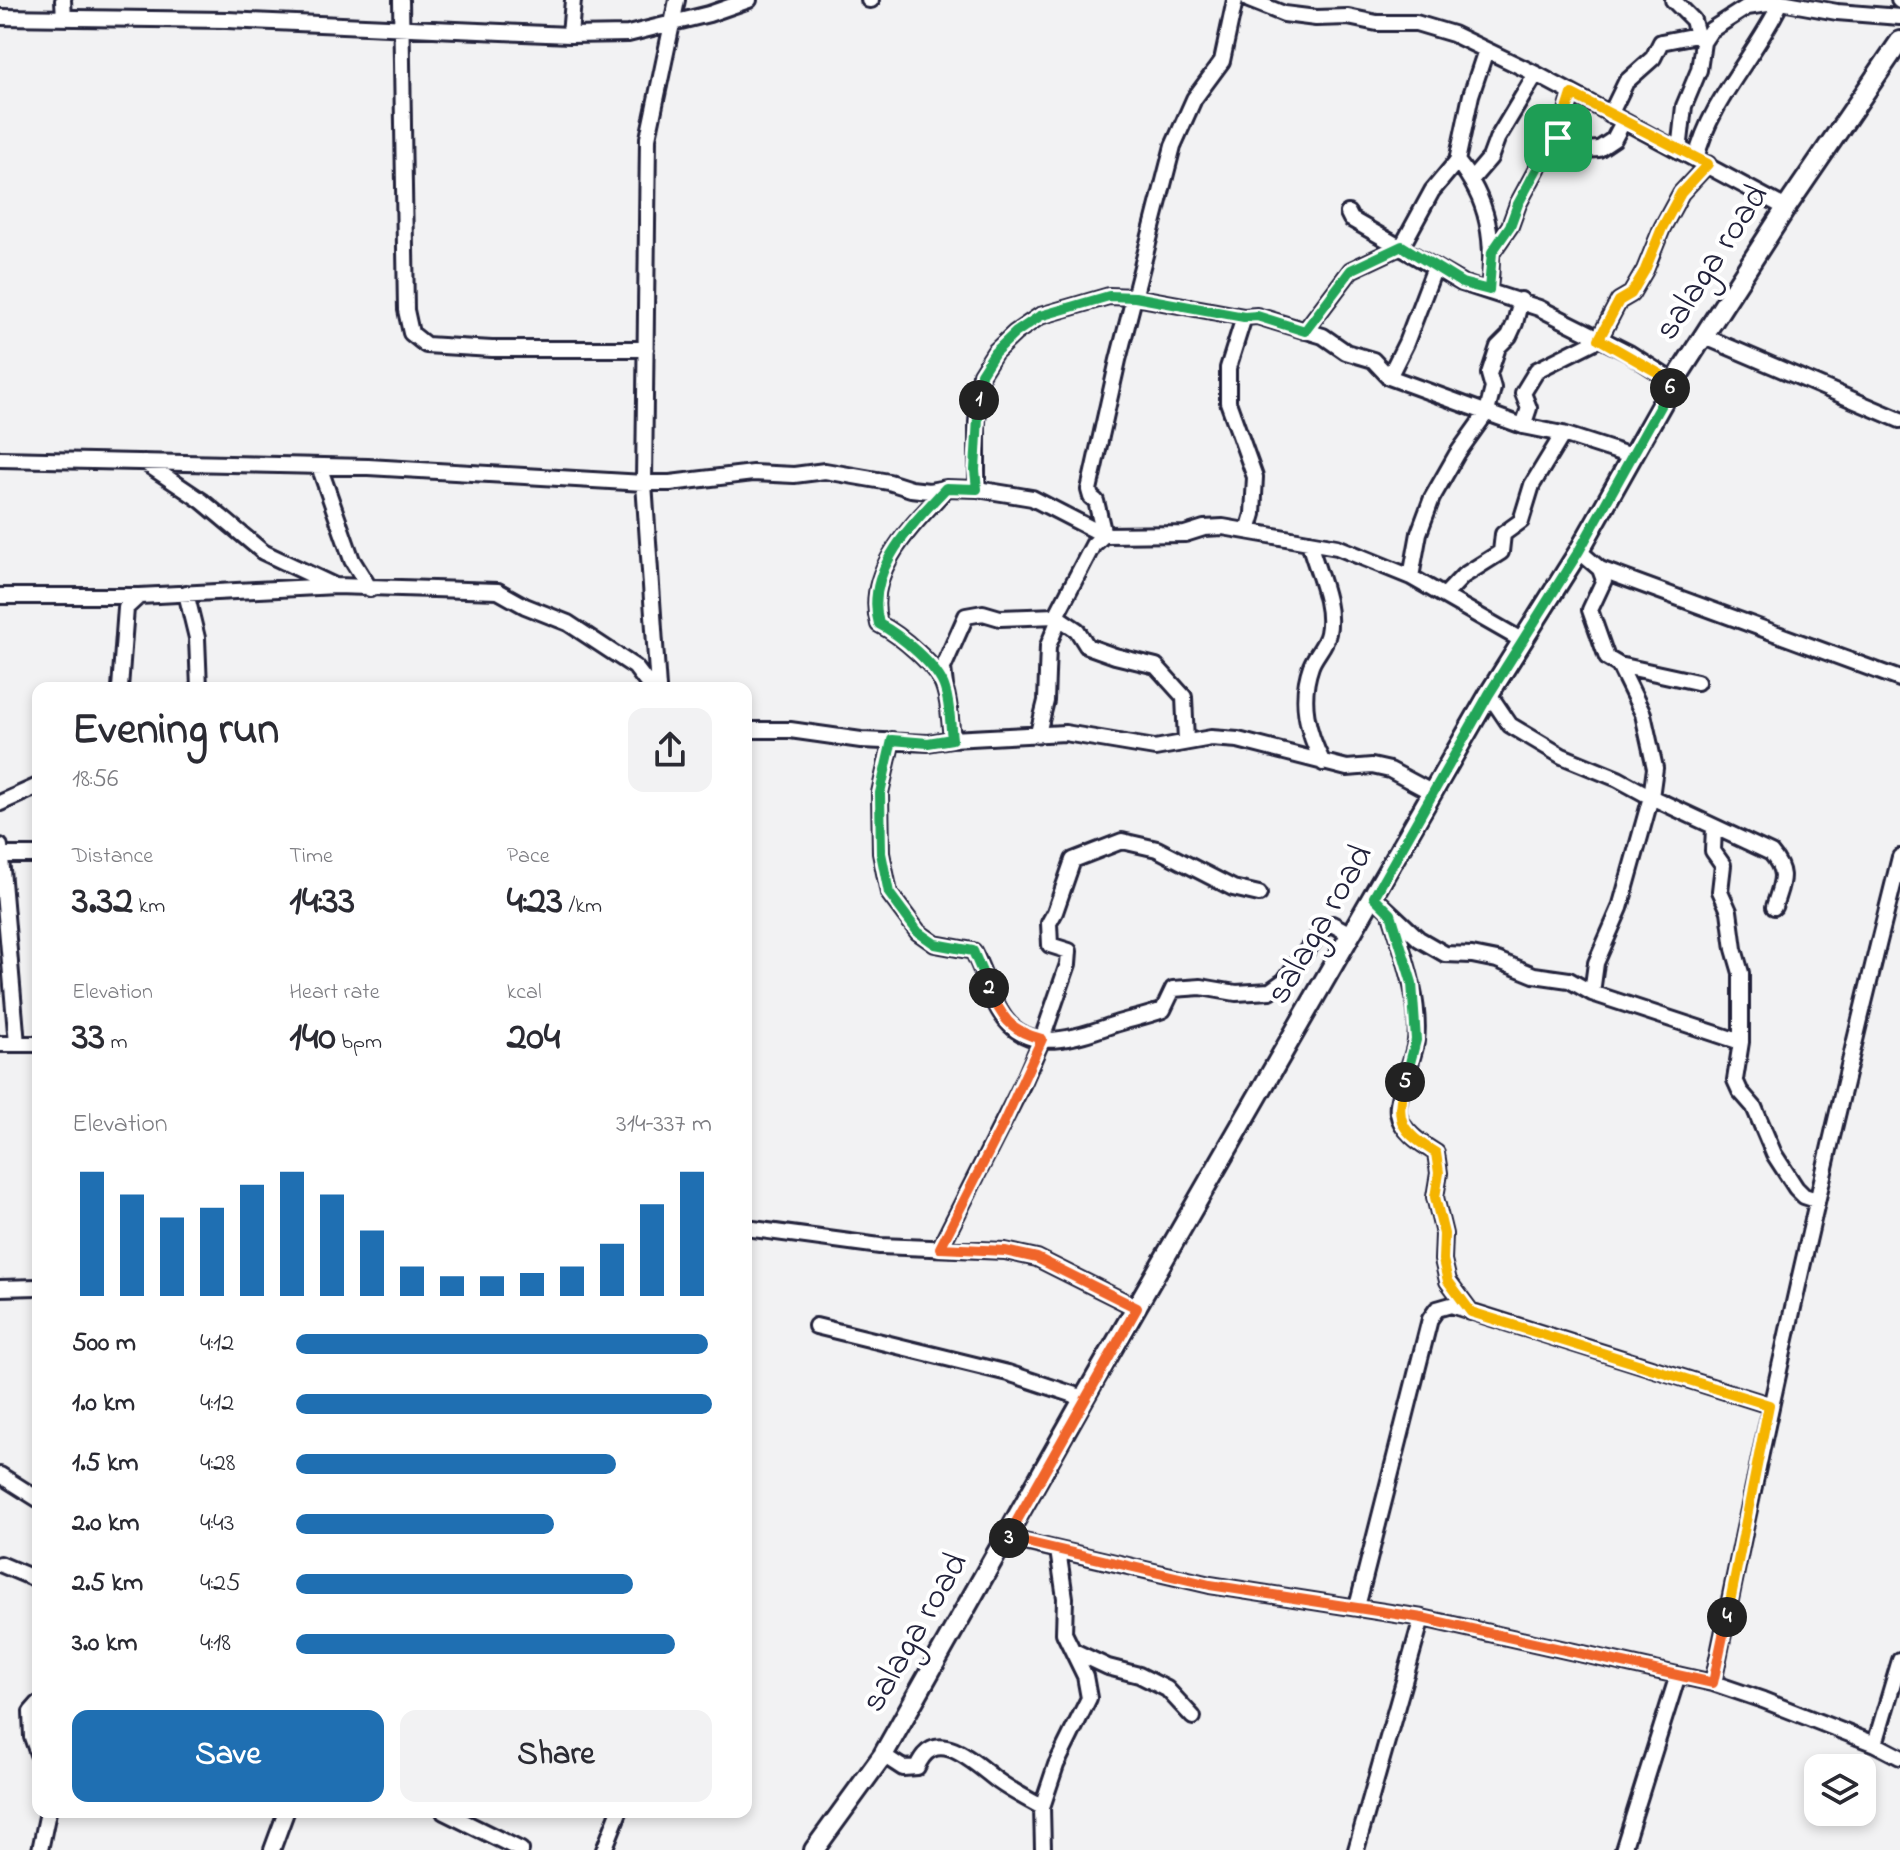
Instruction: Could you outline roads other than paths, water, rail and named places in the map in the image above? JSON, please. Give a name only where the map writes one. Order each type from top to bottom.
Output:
[{"type":"main road","name":"salaga road","points":[[814,1850],[883,1755],[1084,1398],[1489,694],[1579,551],[1674,382],[1786,208],[1900,41]]},
{"type":"street","points":[[63,0],[64,18]]},
{"type":"street","points":[[401,0],[406,310],[411,333],[426,345],[492,349],[646,349]]},
{"type":"street","points":[[570,35],[573,0]]},
{"type":"street","points":[[658,682],[644,483],[648,138],[677,0]]},
{"type":"street","points":[[0,17],[227,20],[570,35],[628,34],[673,24],[749,0]]},
{"type":"street","points":[[1104,535],[1096,501],[1089,490],[1118,360],[1173,146],[1194,99],[1222,61],[1235,0]]},
{"type":"street","points":[[1249,0],[1284,14],[1316,18],[1348,17],[1377,23],[1416,23],[1453,34],[1536,74],[1786,208]]},
{"type":"street","points":[[1673,0],[1693,20],[1700,38],[1699,70],[1684,106],[1679,151]]},
{"type":"street","points":[[1523,426],[1529,408],[1523,393],[1537,370],[1599,339],[1619,301],[1631,294],[1681,193],[1702,161],[1718,101],[1737,79],[1781,2]]},
{"type":"street","points":[[1555,152],[1599,149],[1614,139],[1626,82],[1653,58],[1661,42],[1700,38],[1747,7],[1781,2],[1837,12],[1900,17]]},
{"type":"street","points":[[1305,331],[1351,270],[1402,246],[1432,191],[1457,161],[1471,95],[1486,50]]},
{"type":"street","points":[[1472,179],[1490,158],[1497,139],[1536,74]]},
{"type":"street","points":[[1492,252],[1510,226],[1539,165],[1555,152],[1572,94]]},
{"type":"street","points":[[1457,161],[1472,179],[1490,228],[1489,290]]},
{"type":"street","points":[[1348,213],[1351,219],[1462,283],[1521,300],[1599,339],[1674,382]]},
{"type":"street","points":[[1389,377],[1406,343],[1435,267]]},
{"type":"street","points":[[977,489],[976,436],[981,374],[995,352],[1040,316],[1109,296],[1135,297],[1244,317],[1257,316],[1323,336],[1346,352],[1373,360],[1389,377],[1523,426],[1563,434],[1631,456]]},
{"type":"street","points":[[1411,577],[1419,533],[1432,498],[1457,454],[1487,412],[1493,388],[1489,374],[1498,347],[1509,336],[1515,323],[1521,300]]},
{"type":"street","points":[[1244,317],[1228,368],[1228,402],[1255,477],[1253,514],[1248,531]]},
{"type":"street","points":[[1703,336],[1900,420]]},
{"type":"street","points":[[1445,595],[1463,576],[1501,552],[1503,534],[1521,521],[1532,485],[1563,434]]},
{"type":"street","points":[[0,459],[319,466],[644,483],[753,473],[794,475],[825,471],[874,478],[911,489],[977,489],[1032,498],[1104,535],[1185,534],[1204,528],[1223,527],[1337,547],[1411,577],[1523,641]]},
{"type":"street","points":[[143,462],[202,501],[263,552],[336,586]]},
{"type":"street","points":[[319,466],[352,560],[370,589]]},
{"type":"street","points":[[945,687],[930,665],[893,631],[879,624],[875,609],[887,560],[946,488]]},
{"type":"street","points":[[1038,733],[1046,701],[1048,646],[1057,618],[1093,545],[1104,535]]},
{"type":"street","points":[[1309,542],[1329,607],[1328,635],[1311,664],[1304,696],[1310,738],[1323,763]]},
{"type":"street","points":[[1579,551],[1600,569],[1900,679]]},
{"type":"street","points":[[1600,569],[1604,580],[1590,610],[1607,658],[1619,665],[1697,682]]},
{"type":"street","points":[[0,596],[139,596],[336,586],[498,591],[592,637],[635,667],[646,682]]},
{"type":"street","points":[[186,593],[197,638],[199,682]]},
{"type":"street","points":[[120,682],[126,608],[139,596]]},
{"type":"street","points":[[952,739],[943,668],[966,616],[983,613],[1000,618],[1057,618],[1077,630],[1087,646],[1156,666],[1184,697],[1186,741]]},
{"type":"street","points":[[1592,993],[1596,963],[1620,908],[1651,797],[1655,768],[1643,714],[1619,665]]},
{"type":"street","points":[[1489,694],[1510,725],[1562,756],[1618,779],[1771,853],[1780,863],[1784,875],[1774,907]]},
{"type":"street","points":[[752,730],[790,730],[861,740],[928,743],[1038,733],[1101,737],[1155,748],[1211,738],[1238,740],[1347,768],[1372,766],[1390,770],[1433,793]]},
{"type":"street","points":[[892,740],[880,793],[881,853],[889,893],[918,932],[935,944],[973,951],[996,1005],[1006,1021],[1021,1034],[1042,1039],[1071,1038],[1163,1010],[1173,989],[1201,987],[1236,993],[1270,991],[1284,981],[1325,926],[1332,924],[1352,935]]},
{"type":"street","points":[[0,803],[32,789]]},
{"type":"street","points":[[1714,827],[1713,851],[1723,865],[1720,891],[1729,911],[1741,973],[1741,1042],[1735,1080],[1754,1107],[1774,1154],[1796,1188],[1804,1196],[1816,1200]]},
{"type":"street","points":[[940,1248],[1042,1039],[1068,964],[1069,951],[1050,945],[1049,923],[1073,860],[1122,841],[1157,849],[1233,888],[1259,894]]},
{"type":"street","points":[[0,846],[17,1044]]},
{"type":"street","points":[[1,855],[32,855]]},
{"type":"street","points":[[1713,1683],[1769,1405],[1900,857]]},
{"type":"street","points":[[1374,897],[1419,939],[1445,954],[1497,960],[1534,975],[1569,980],[1592,993],[1741,1042]]},
{"type":"street","points":[[1391,914],[1412,983],[1416,1040],[1398,1112],[1404,1127],[1436,1153],[1439,1173],[1435,1197],[1444,1234],[1443,1260],[1448,1281],[1471,1312]]},
{"type":"street","points":[[0,1044],[32,1044]]},
{"type":"street","points":[[752,1229],[880,1246],[1005,1251],[1037,1258],[1137,1308]]},
{"type":"street","points":[[0,1288],[32,1287]]},
{"type":"street","points":[[1357,1607],[1430,1319],[1437,1309],[1451,1305],[1769,1405]]},
{"type":"street","points":[[816,1326],[1008,1373],[1084,1398]]},
{"type":"street","points":[[0,1475],[32,1495]]},
{"type":"street","points":[[1007,1538],[1210,1585],[1422,1618],[1713,1683],[1875,1744],[1900,1757]]},
{"type":"street","points":[[1043,1850],[1042,1807],[1056,1765],[1089,1698],[1085,1676],[1064,1633],[1065,1598],[1058,1550]]},
{"type":"street","points":[[0,1564],[32,1577]]},
{"type":"street","points":[[1356,1850],[1422,1618]]},
{"type":"street","points":[[1074,1651],[1167,1689],[1193,1717]]},
{"type":"street","points":[[1875,1744],[1900,1660]]},
{"type":"street","points":[[1623,1850],[1678,1675]]},
{"type":"street","points":[[32,1711],[32,1737]]},
{"type":"street","points":[[883,1755],[903,1768],[917,1767],[930,1749],[941,1746],[975,1762],[1013,1791],[1042,1807]]},
{"type":"street","points":[[40,1850],[47,1818]]},
{"type":"street","points":[[272,1850],[284,1818]]},
{"type":"street","points":[[456,1818],[521,1850]]},
{"type":"street","points":[[604,1850],[617,1818]]}]
